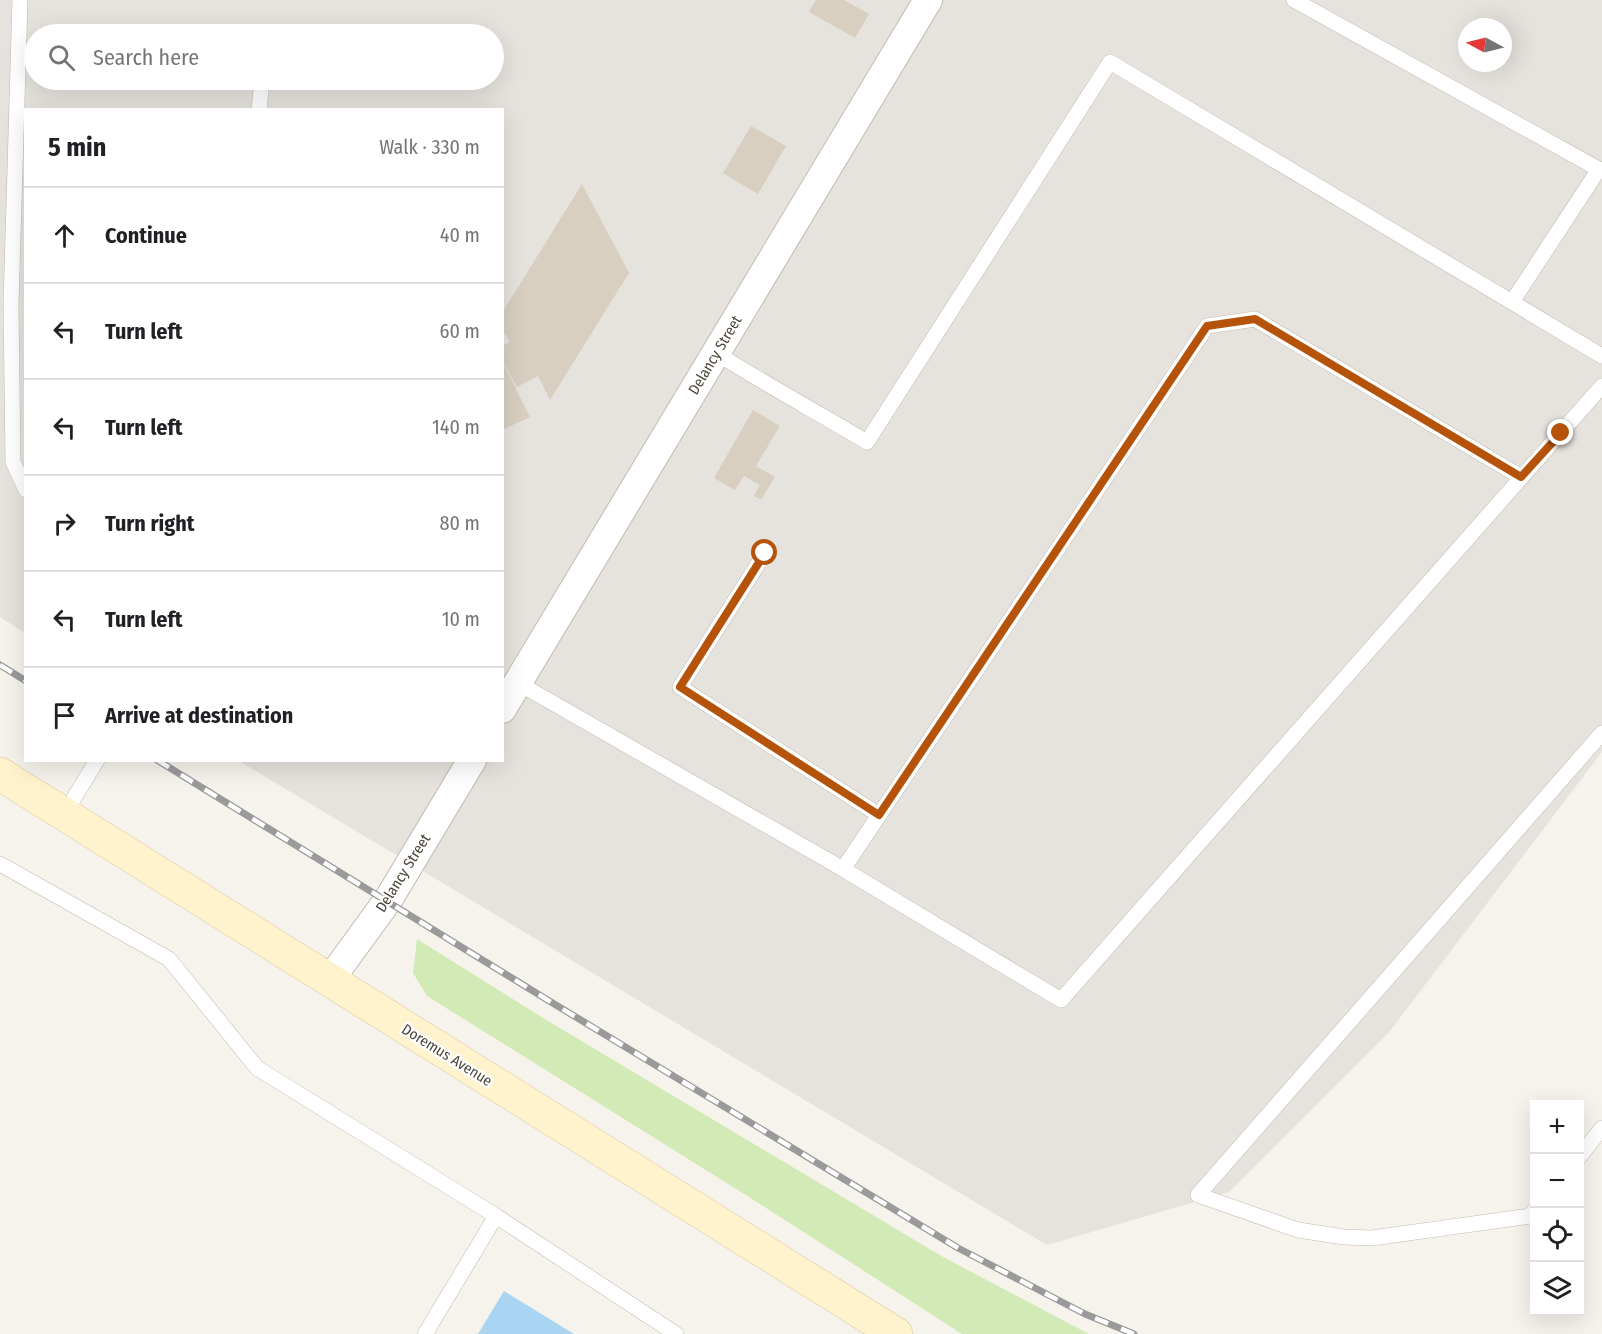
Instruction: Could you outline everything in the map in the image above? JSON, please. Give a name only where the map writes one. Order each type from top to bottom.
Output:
[{"type":"main road","name":"Doremus Avenue","points":[[0,774],[896,1334]]},
{"type":"street","name":"Delancy Street","points":[[504,706],[928,0]]},
{"type":"street","name":"Delancy Street","points":[[329,981],[388,900],[471,762]]},
{"type":"lane","points":[[20,0],[10,304],[13,462],[24,486]]},
{"type":"lane","points":[[1294,0],[1601,170],[1512,302]]},
{"type":"lane","points":[[716,353],[758,380],[797,400],[867,442],[1110,62],[1602,356]]},
{"type":"lane","points":[[259,108],[261,90]]},
{"type":"lane","points":[[843,869],[1207,326],[1255,319],[1521,477]]},
{"type":"lane","points":[[518,683],[843,869],[1061,1000],[1602,386]]},
{"type":"lane","points":[[765,553],[680,687],[879,815]]},
{"type":"lane","points":[[1530,1216],[1372,1238],[1344,1237],[1298,1230],[1198,1195],[1602,733]]},
{"type":"lane","points":[[65,813],[96,762]]},
{"type":"lane","points":[[0,864],[170,960],[257,1068],[496,1216],[676,1334]]},
{"type":"lane","points":[[1582,1154],[1602,1128]]},
{"type":"lane","points":[[425,1334],[496,1216]]},
{"type":"shaded area","points":[[0,0],[1602,0],[1602,752],[1390,1031],[1229,1192],[1047,1245],[241,762],[504,762],[504,108],[24,108],[24,632],[0,617]]},
{"type":"green space","points":[[417,939],[543,1018],[943,1257],[1089,1334],[962,1334],[749,1197],[427,996],[413,973]]},
{"type":"water","points":[[504,1291],[574,1334],[478,1334]]},
{"type":"building","points":[[816,0],[844,0],[869,14],[855,38],[809,12]]},
{"type":"building","points":[[751,126],[786,146],[758,194],[723,173]]},
{"type":"building","points":[[582,184],[629,273],[550,400],[538,376],[517,387],[504,364],[504,345],[510,342],[504,332],[504,310]]},
{"type":"building","points":[[504,365],[530,417],[504,429]]},
{"type":"building","points":[[753,410],[780,426],[756,466],[775,477],[761,500],[754,496],[760,485],[744,476],[735,490],[714,478]]},
{"type":"railway","points":[[0,665],[24,680]]},
{"type":"railway","points":[[160,762],[958,1248],[1085,1314],[1134,1334]]},
{"type":"route","points":[[765,553],[680,687],[879,815],[1207,326],[1255,319],[1521,477],[1561,433]]}]
